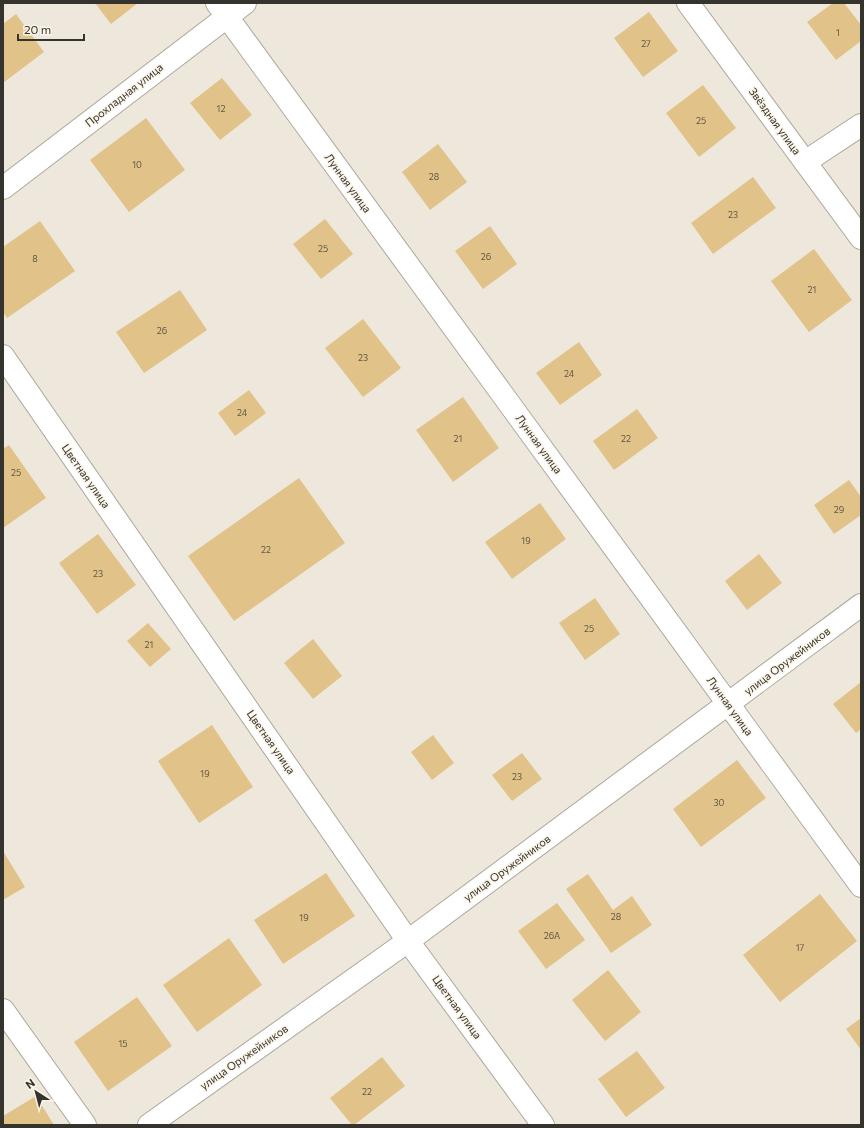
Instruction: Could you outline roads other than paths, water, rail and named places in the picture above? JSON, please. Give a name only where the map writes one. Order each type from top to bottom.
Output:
[{"type":"street","name":"Прохладная улица","points":[[3,188],[222,10],[245,3]]},
{"type":"street","name":"Звёздная улица","points":[[688,3],[861,238]]},
{"type":"street","name":"Лунная улица","points":[[222,10],[861,886]]},
{"type":"street","points":[[805,162],[861,125]]},
{"type":"street","name":"Цветная улица","points":[[3,356],[408,941],[543,1125]]},
{"type":"street","name":"улица Оружейников","points":[[149,1125],[408,941],[861,606]]},
{"type":"street","points":[[3,1010],[85,1125]]}]
